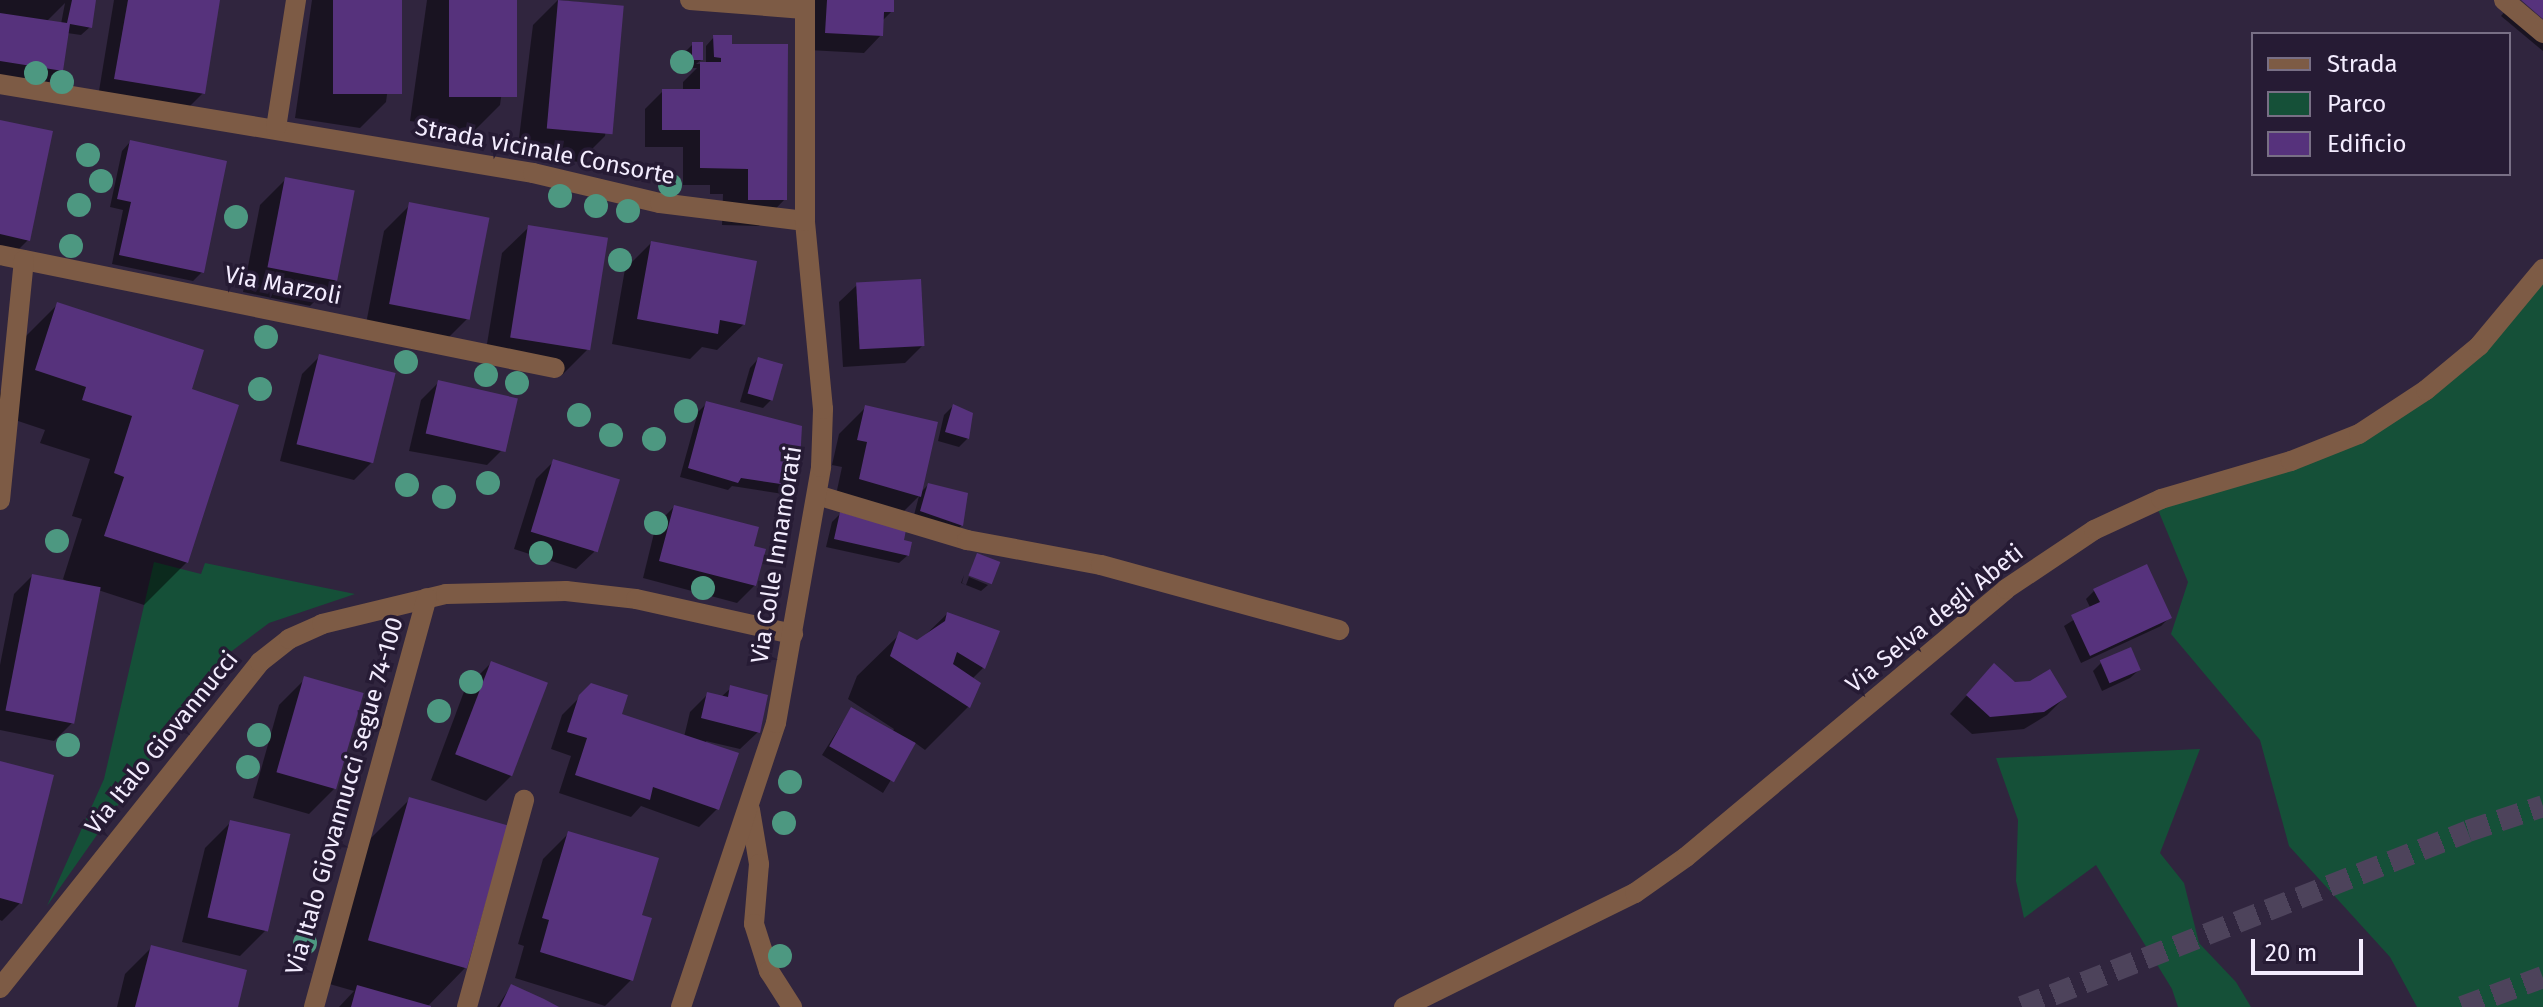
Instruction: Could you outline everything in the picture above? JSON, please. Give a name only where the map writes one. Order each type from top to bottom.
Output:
[{"type":"street","points":[[276,128],[296,0]]},
{"type":"street","points":[[690,0],[805,4]]},
{"type":"street","points":[[2504,0],[2543,33]]},
{"type":"street","name":"Via Colle Innamorati","points":[[681,1007],[750,810],[776,723],[817,495],[823,409],[805,221],[805,4]]},
{"type":"street","name":"Strada vicinale Consorte","points":[[0,84],[533,173],[660,203],[805,221]]},
{"type":"street","name":"Via Marzoli","points":[[0,255],[555,368]]},
{"type":"street","points":[[0,500],[24,260]]},
{"type":"street","name":"Via Selva degli Abeti","points":[[1404,1007],[1635,893],[1686,857],[2006,589],[2094,530],[2161,499],[2291,461],[2359,434],[2426,390],[2479,346],[2543,269]]},
{"type":"street","points":[[817,495],[967,540],[1101,565],[1339,630]]},
{"type":"street","name":"Via Italo Giovannucci","points":[[0,988],[260,662],[289,639],[322,624],[446,594],[566,591],[636,599],[793,634]]},
{"type":"street","name":"Via Italo Giovannucci segue 74-100","points":[[314,1007],[427,598]]},
{"type":"street","points":[[467,1007],[524,800]]},
{"type":"street","points":[[750,810],[759,864],[754,924],[769,971],[792,1007]]},
{"type":"green space","points":[[2543,275],[2543,1007],[2417,1007],[2390,957],[2289,846],[2260,740],[2171,634],[2188,582],[2156,505],[2273,470],[2445,381]]},
{"type":"green space","points":[[154,562],[201,574],[205,563],[355,594],[269,623],[220,660],[47,906],[104,779]]},
{"type":"green space","points":[[2200,749],[2160,853],[2184,883],[2199,943],[2236,982],[2251,1007],[2178,1007],[2172,989],[2096,865],[2024,918],[2016,881],[2018,820],[1996,758]]},
{"type":"building","points":[[72,0],[96,0],[92,28],[70,24],[63,71],[0,61],[0,13],[67,23]]},
{"type":"building","points":[[128,0],[220,0],[205,94],[114,79]]},
{"type":"building","points":[[333,0],[402,0],[402,94],[333,94]]},
{"type":"building","points":[[449,0],[517,0],[517,97],[449,97]]},
{"type":"building","points":[[558,0],[624,6],[613,134],[547,129]]},
{"type":"building","points":[[827,0],[894,0],[894,12],[884,12],[883,36],[825,33]]},
{"type":"building","points":[[2521,0],[2543,0],[2543,19]]},
{"type":"building","points":[[713,35],[732,35],[732,44],[788,44],[787,200],[748,200],[748,169],[700,168],[700,130],[662,130],[662,89],[700,89],[700,62],[721,62],[721,58],[714,57]]},
{"type":"building","points":[[692,42],[703,42],[703,60],[692,60]]},
{"type":"building","points":[[0,120],[53,131],[30,241],[0,234]]},
{"type":"building","points":[[130,140],[227,161],[204,273],[119,255],[131,202],[117,199]]},
{"type":"building","points":[[285,177],[355,191],[337,281],[267,267]]},
{"type":"building","points":[[409,202],[489,218],[470,320],[389,304]]},
{"type":"building","points":[[528,225],[608,238],[590,350],[510,338]]},
{"type":"building","points":[[651,241],[757,261],[745,325],[720,320],[718,334],[637,319]]},
{"type":"building","points":[[921,279],[925,346],[860,349],[856,282]]},
{"type":"building","points":[[57,302],[204,350],[192,389],[239,405],[188,563],[104,536],[124,477],[114,473],[132,416],[82,400],[86,387],[35,370]]},
{"type":"building","points":[[319,354],[396,373],[373,463],[297,444]]},
{"type":"building","points":[[758,357],[783,364],[773,401],[748,394]]},
{"type":"building","points":[[438,380],[518,398],[506,452],[426,434]]},
{"type":"building","points":[[706,401],[802,426],[800,462],[794,486],[741,478],[738,483],[688,468]]},
{"type":"building","points":[[953,404],[973,413],[969,439],[945,432]]},
{"type":"building","points":[[865,405],[938,422],[921,497],[859,479],[867,442],[857,440]]},
{"type":"building","points":[[553,459],[620,479],[598,552],[531,532]]},
{"type":"building","points":[[928,483],[968,493],[963,526],[920,511]]},
{"type":"building","points":[[674,505],[759,527],[754,546],[766,549],[756,586],[659,561]]},
{"type":"building","points":[[840,512],[906,530],[904,540],[912,542],[909,556],[834,539]]},
{"type":"building","points":[[977,553],[1000,562],[992,584],[968,575]]},
{"type":"building","points":[[2147,564],[2172,618],[2090,656],[2071,615],[2100,602],[2093,589]]},
{"type":"building","points":[[32,574],[101,587],[74,724],[5,710]]},
{"type":"building","points":[[947,612],[1000,631],[985,669],[957,652],[953,664],[981,683],[970,708],[890,656],[899,631],[917,640],[945,621]]},
{"type":"building","points":[[2131,647],[2141,670],[2109,683],[2100,660]]},
{"type":"building","points":[[491,661],[548,683],[512,776],[455,754]]},
{"type":"building","points":[[1994,663],[2015,682],[2030,681],[2050,669],[2067,697],[2044,712],[1990,717],[1966,695]]},
{"type":"building","points":[[304,676],[364,693],[336,789],[276,772]]},
{"type":"building","points":[[591,683],[628,695],[622,714],[739,753],[719,810],[653,787],[650,800],[575,775],[587,738],[567,732],[579,695]]},
{"type":"building","points":[[730,685],[768,695],[760,733],[701,718],[707,692],[728,697]]},
{"type":"building","points":[[851,707],[916,743],[894,782],[829,746]]},
{"type":"building","points":[[0,761],[54,775],[22,904],[0,898]]},
{"type":"building","points":[[409,797],[508,825],[467,969],[368,940]]},
{"type":"building","points":[[230,820],[290,834],[268,931],[208,917]]},
{"type":"building","points":[[568,831],[659,858],[642,915],[652,918],[633,981],[540,952],[549,920],[542,918]]},
{"type":"building","points":[[151,945],[247,970],[238,1007],[135,1007]]},
{"type":"building","points":[[511,984],[544,999],[559,1007],[500,1007]]},
{"type":"building","points":[[357,985],[431,1006],[431,1007],[351,1007]]},
{"type":"tunnel","points":[[2022,1007],[2468,831],[2543,806]]},
{"type":"tunnel","points":[[2462,1007],[2543,977]]}]
